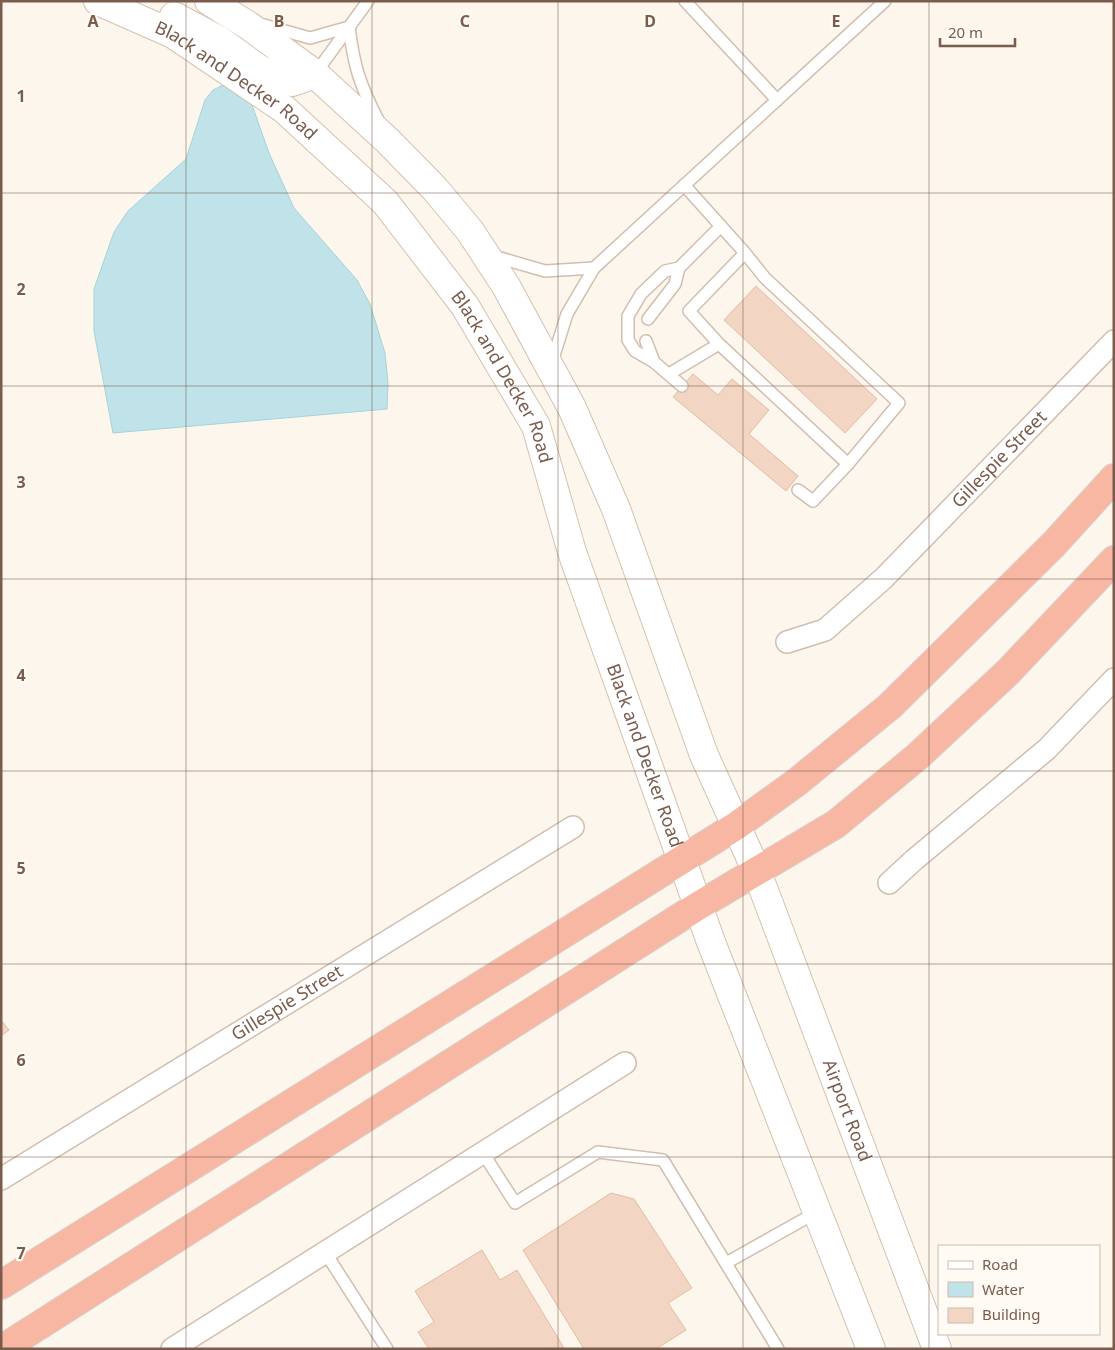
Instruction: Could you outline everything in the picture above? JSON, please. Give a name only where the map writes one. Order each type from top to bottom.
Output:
[{"type":"highway","points":[[1,1285],[736,826],[797,782],[890,706],[1054,544],[1114,478]]},
{"type":"highway","points":[[2,1349],[698,906],[836,824],[918,756],[1008,672],[1114,560]]},
{"type":"main road","name":"Black and Decker Road","points":[[98,1],[173,34],[284,108],[385,202],[465,306],[536,426],[572,552],[698,906]]},
{"type":"main road","points":[[146,1],[219,40],[259,69],[292,82],[315,74]]},
{"type":"main road","points":[[209,1],[315,74],[388,141],[440,195],[470,231],[486,254],[506,286],[572,408],[616,509],[704,755],[757,872]]},
{"type":"main road","name":"Airport Road","points":[[757,872],[932,1348]]},
{"type":"main road","points":[[698,906],[871,1349]]},
{"type":"street","name":"Gillespie Street","points":[[787,642],[826,630],[884,578],[1114,341]]},
{"type":"street","points":[[889,884],[1047,749],[1114,679]]},
{"type":"street","name":"Gillespie Street","points":[[1,1179],[573,827]]},
{"type":"street","points":[[172,1349],[625,1063]]},
{"type":"lane","points":[[315,74],[368,1]]},
{"type":"lane","points":[[685,1],[777,100]]},
{"type":"lane","points":[[550,368],[568,314],[594,268],[884,1]]},
{"type":"lane","points":[[232,16],[310,38],[349,28]]},
{"type":"lane","points":[[349,28],[353,63],[363,90],[388,141]]},
{"type":"lane","points":[[684,185],[765,278],[899,402],[848,464],[813,501],[798,490]]},
{"type":"lane","points":[[648,319],[675,284],[679,268],[721,226]]},
{"type":"lane","points":[[745,253],[689,311],[719,344],[848,464]]},
{"type":"lane","points":[[486,254],[545,271],[594,268]]},
{"type":"lane","points":[[679,268],[665,271],[641,294],[628,316],[628,340],[635,351],[654,362],[682,386]]},
{"type":"lane","points":[[646,341],[654,362]]},
{"type":"lane","points":[[669,374],[719,344]]},
{"type":"lane","points":[[483,1153],[514,1203],[598,1152],[663,1160],[778,1349]]},
{"type":"lane","points":[[726,1263],[817,1212]]},
{"type":"lane","points":[[325,1252],[387,1349]]},
{"type":"water","points":[[229,82],[251,102],[269,153],[294,208],[357,280],[370,304],[385,353],[388,383],[387,409],[113,433],[94,331],[94,289],[114,232],[128,211],[186,159],[205,100],[213,90]]},
{"type":"building","points":[[756,286],[877,399],[845,433],[724,320]]},
{"type":"building","points":[[693,374],[718,395],[732,379],[769,410],[749,434],[798,476],[786,491],[673,397]]},
{"type":"building","points":[[1,1020],[9,1030],[1,1036]]},
{"type":"building","points":[[611,1193],[634,1199],[692,1288],[668,1303],[686,1330],[656,1349],[584,1349],[523,1250]]},
{"type":"building","points":[[482,1250],[500,1280],[517,1270],[564,1348],[429,1349],[418,1332],[434,1322],[415,1291]]}]
